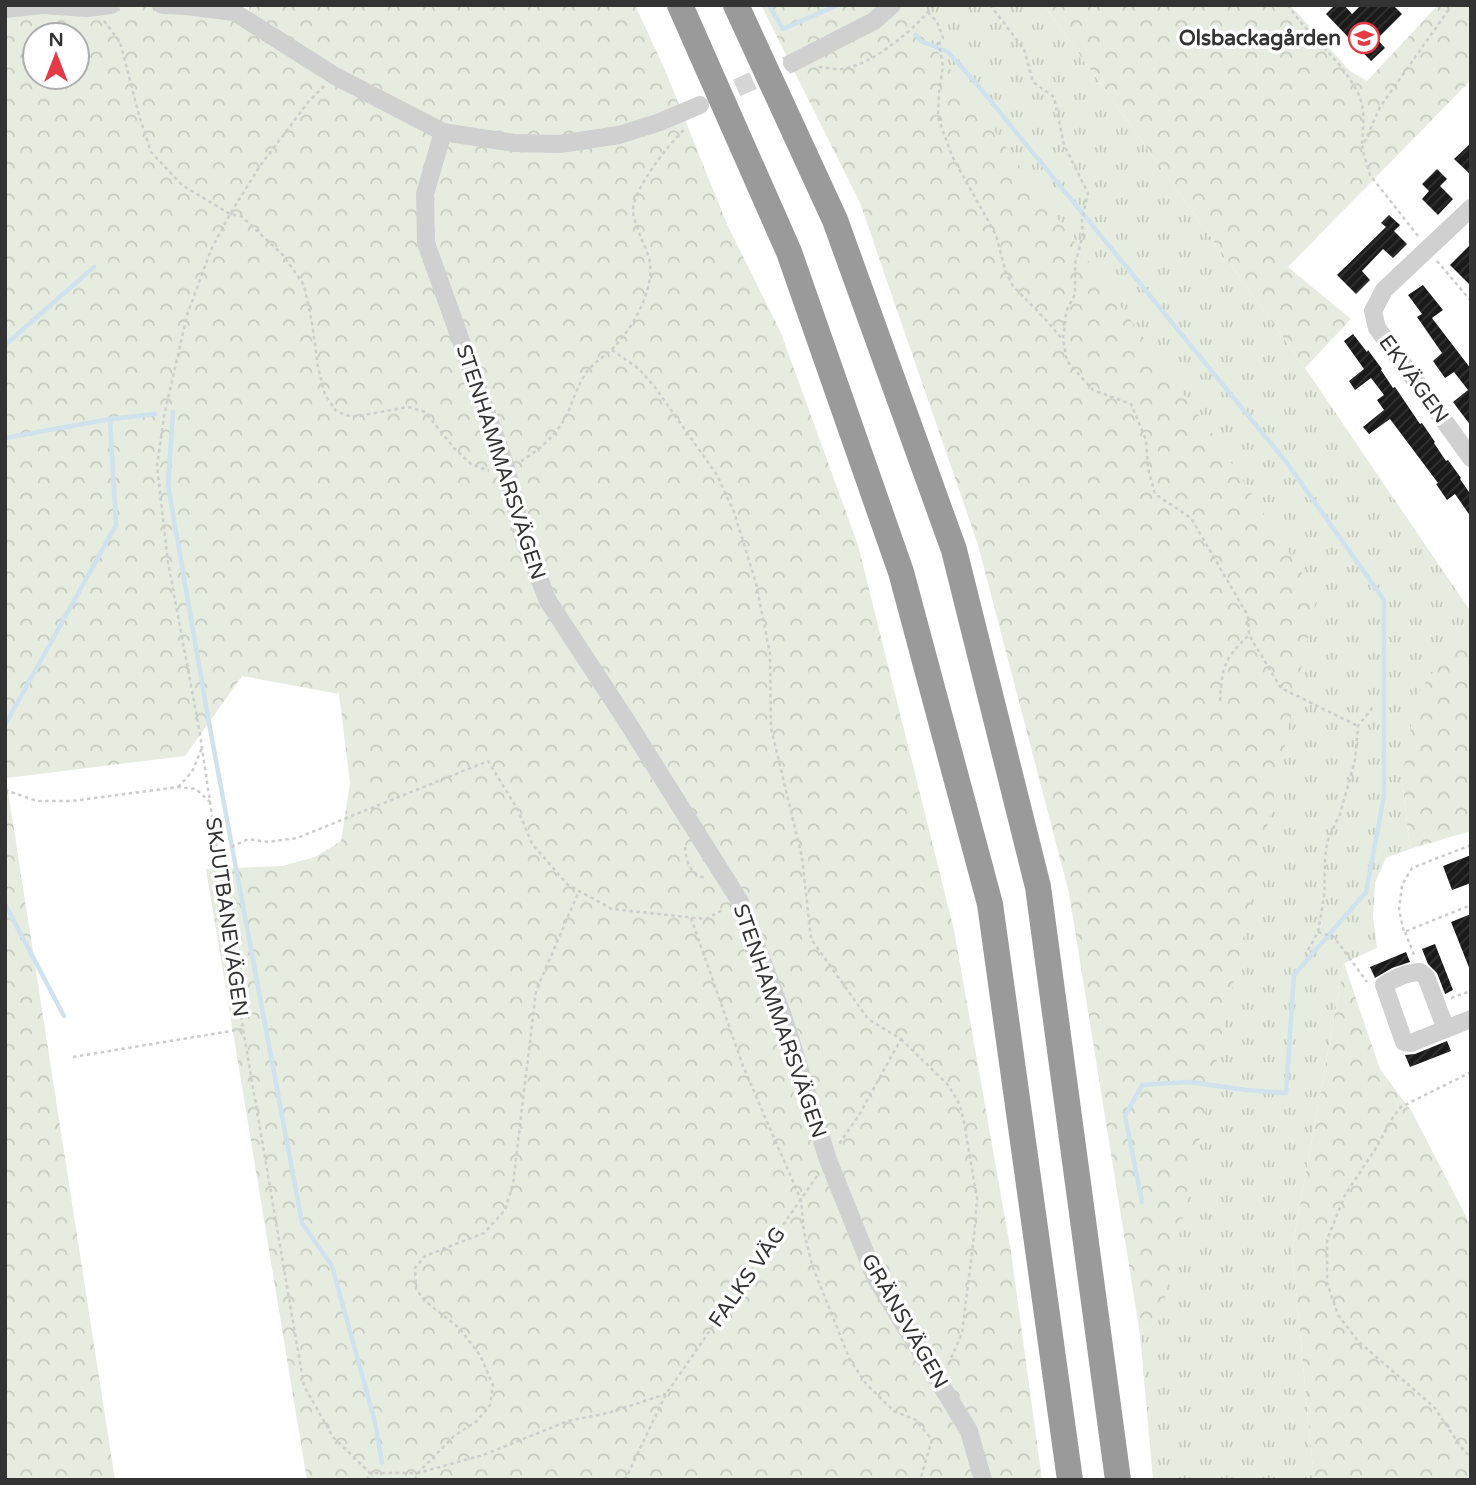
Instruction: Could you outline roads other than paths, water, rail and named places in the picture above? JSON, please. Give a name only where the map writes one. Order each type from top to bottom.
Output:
[{"type":"highway","points":[[680,5],[789,252],[901,572],[987,891],[1070,1480]]},
{"type":"highway","points":[[736,5],[835,220],[954,550],[1038,887],[1118,1480]]},
{"type":"street","points":[[5,9],[43,5],[87,8],[111,5]]},
{"type":"street","points":[[162,5],[233,12],[335,76],[443,132],[514,143],[560,144],[619,135],[700,105]]},
{"type":"street","points":[[800,66],[874,21],[892,5]]},
{"type":"street","name":"STENHAMMARSVÄGEN","points":[[443,132],[425,194],[426,243],[505,464],[523,537],[548,601],[739,900],[783,1016],[828,1160]]},
{"type":"street","name":"EKVÄGEN","points":[[1471,208],[1384,290],[1373,311],[1377,328],[1471,458]]},
{"type":"street","points":[[1446,1029],[1426,977],[1420,972],[1411,972],[1384,985],[1404,1042],[1411,1043],[1446,1029],[1471,1019]]},
{"type":"street","name":"GRÄNSVÄGEN","points":[[828,1160],[875,1277],[969,1431],[983,1480]]},
{"type":"waterway","points":[[769,5],[783,29],[838,5]]},
{"type":"waterway","points":[[916,35],[921,41],[948,52],[975,82],[1287,463],[1384,600],[1384,796],[1366,892],[1294,975],[1286,1093],[1189,1082],[1142,1085],[1125,1116],[1142,1202]]},
{"type":"waterway","points":[[5,345],[94,267]]},
{"type":"waterway","points":[[173,412],[168,485],[209,723],[302,1223],[332,1266],[375,1422],[382,1463]]},
{"type":"waterway","points":[[5,438],[110,419],[155,414]]},
{"type":"waterway","points":[[5,725],[116,525],[110,419]]},
{"type":"waterway","points":[[5,904],[64,1016]]},
{"type":"tunnel","points":[[712,99],[792,63]]},
{"type":"place","name":"Olsbackagården","points":[[1364,38]]}]
